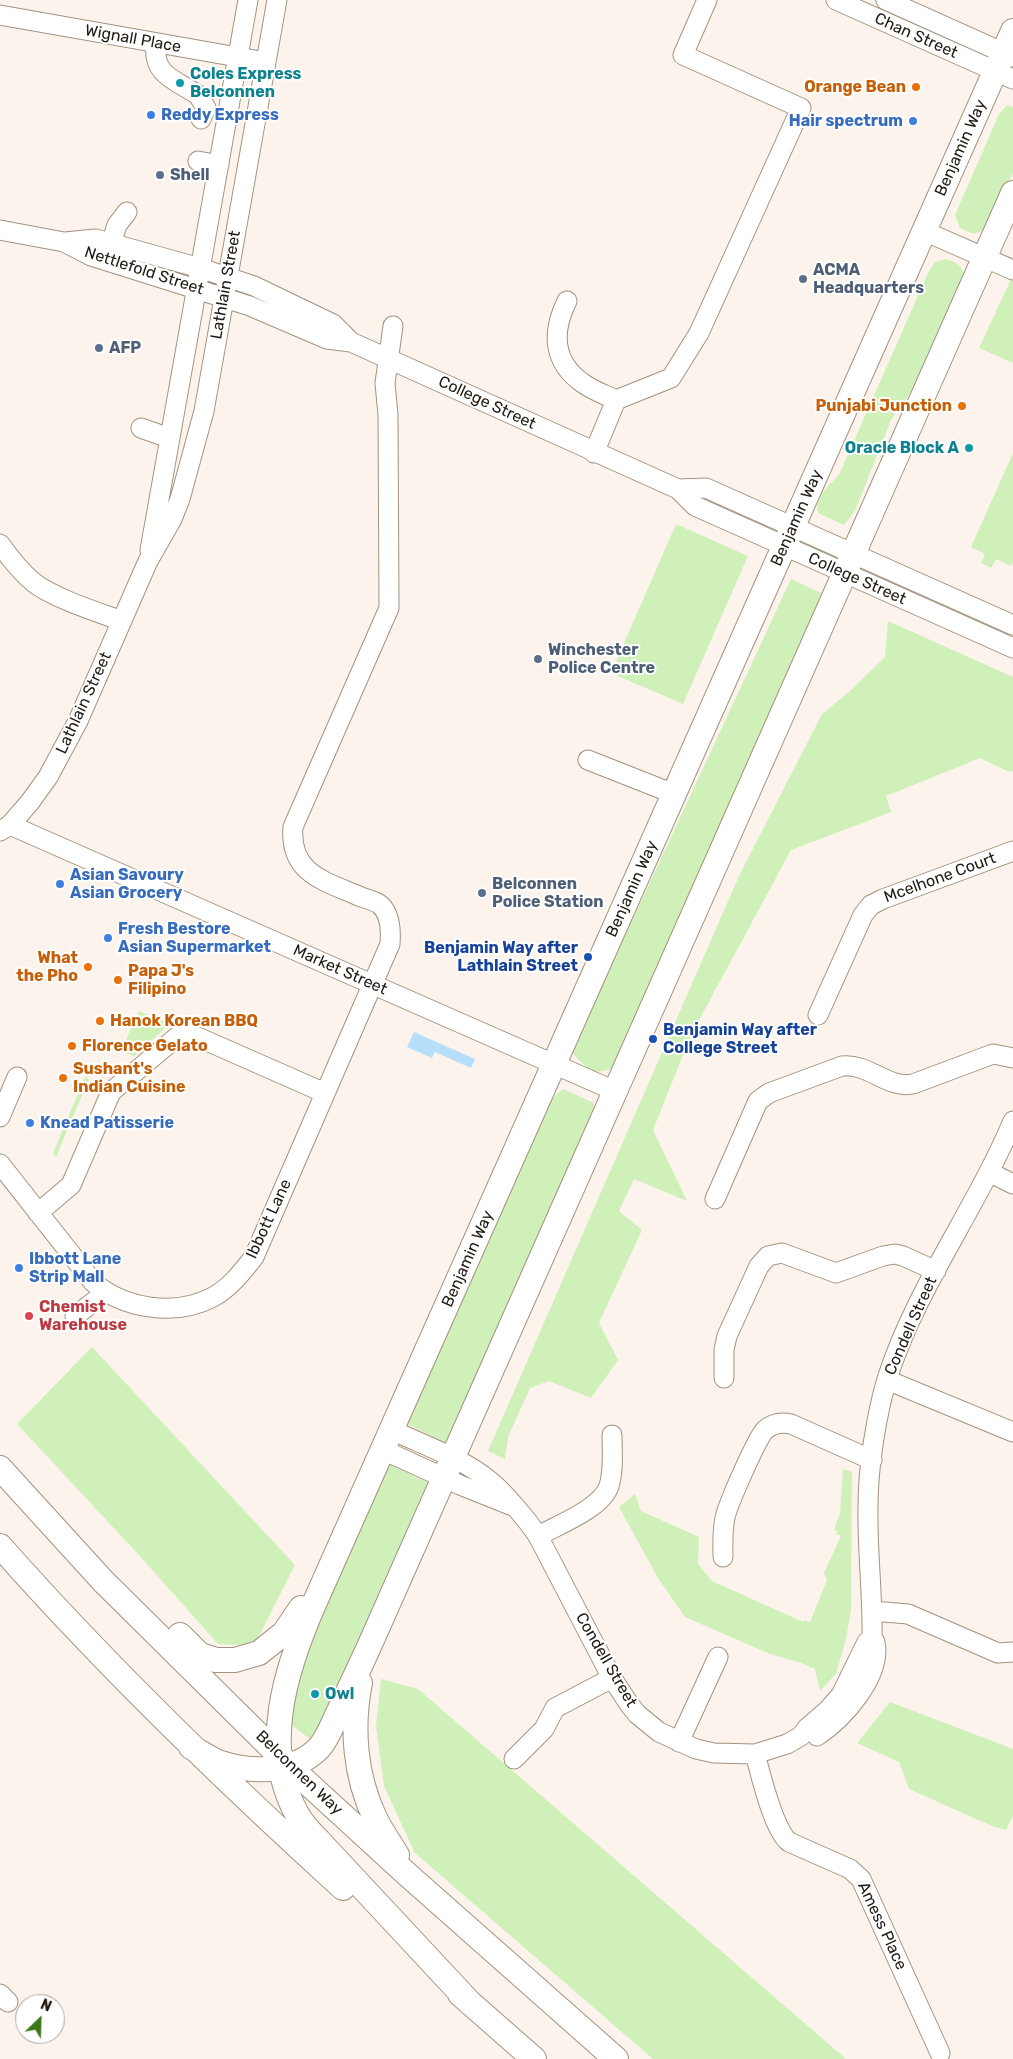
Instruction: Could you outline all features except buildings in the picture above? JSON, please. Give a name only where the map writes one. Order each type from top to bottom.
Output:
[{"type":"main road","name":"Benjamin Way","points":[[284,1762],[280,1720],[292,1662],[299,1639],[924,231],[1006,65],[1013,31]]},
{"type":"main road","points":[[191,1748],[218,1762],[245,1769],[260,1770],[314,1752],[322,1744],[368,1649],[1013,193]]},
{"type":"main road","name":"Belconnen Way","points":[[0,1468],[103,1581],[284,1762],[409,1876],[616,2059]]},
{"type":"main road","points":[[0,1546],[100,1655],[191,1748],[247,1801],[534,2059]]},
{"type":"main road","points":[[103,1581],[137,1592],[200,1655],[216,1660],[235,1660],[259,1653],[284,1633],[337,1553]]},
{"type":"main road","points":[[368,1649],[358,1696],[355,1722],[356,1748],[364,1789],[375,1819],[409,1876]]},
{"type":"main road","points":[[284,1762],[291,1802],[298,1816],[318,1841],[471,2004]]},
{"type":"street","name":"Lathlain Street","points":[[148,561],[248,0]]},
{"type":"street","name":"Lathlain Street","points":[[5,828],[30,802],[48,777],[78,721],[148,561],[172,519],[180,499],[204,411],[277,0]]},
{"type":"street","points":[[594,453],[616,400],[671,378],[699,334],[801,108],[683,55],[707,0]]},
{"type":"street","name":"Chan Street","points":[[836,0],[1006,65]]},
{"type":"street","name":"Chan Street","points":[[886,0],[1006,65]]},
{"type":"street","name":"Wignall Place","points":[[0,15],[156,52],[266,62]]},
{"type":"street","points":[[156,52],[160,71],[203,100],[206,108],[200,120]]},
{"type":"street","points":[[198,161],[219,165]]},
{"type":"street","points":[[111,243],[117,225],[127,212]]},
{"type":"street","name":"Nettlefold Street","points":[[0,230],[64,242],[96,239],[227,277]]},
{"type":"street","points":[[924,231],[1013,270]]},
{"type":"street","name":"Nettlefold Street","points":[[64,242],[91,256],[224,297]]},
{"type":"street","name":"College Street","points":[[227,277],[254,286],[334,324],[350,342]]},
{"type":"street","name":"College Street","points":[[224,297],[327,339],[350,342],[594,453],[678,489],[695,506],[789,537],[848,564],[1013,648]]},
{"type":"street","points":[[566,301],[559,317],[556,334],[557,345],[564,364],[585,385],[616,400]]},
{"type":"street","name":"Ibbott Lane","points":[[0,1164],[93,1282],[105,1293],[131,1304],[154,1308],[179,1308],[211,1298],[232,1283],[254,1257],[390,944],[388,916],[380,904],[309,872],[299,861],[293,850],[292,840],[293,827],[390,608],[388,415],[385,384],[393,326]]},
{"type":"street","points":[[141,428],[170,438]]},
{"type":"street","points":[[0,544],[13,562],[34,583],[122,621]]},
{"type":"street","name":"College Street","points":[[848,564],[1013,625]]},
{"type":"street","points":[[588,760],[674,794]]},
{"type":"street","name":"Market Street","points":[[5,828],[373,984],[615,1091]]},
{"type":"street","name":"Mcelhone Court","points":[[818,1015],[863,914],[871,905],[1013,850]]},
{"type":"street","points":[[38,1213],[71,1185],[111,1092],[184,1031],[326,1093]]},
{"type":"street","points":[[715,1199],[754,1108],[765,1095],[842,1066],[854,1065],[895,1084],[906,1085],[993,1054],[1013,1058]]},
{"type":"street","points":[[0,1117],[17,1077]]},
{"type":"street","name":"Condell Street","points":[[387,1440],[447,1468],[467,1465],[492,1482],[538,1536],[612,1678],[637,1714],[659,1732],[679,1742],[707,1752],[754,1754],[786,1744],[801,1736],[810,1738],[822,1732],[839,1718],[857,1697],[868,1678],[876,1656],[876,1642],[872,1639],[868,1505],[872,1460],[887,1380],[908,1326],[989,1172],[1013,1121]]},
{"type":"street","points":[[989,1172],[1013,1184]]},
{"type":"street","points":[[724,1378],[724,1350],[727,1336],[759,1266],[768,1256],[782,1253],[836,1273],[893,1254],[903,1256],[936,1271]]},
{"type":"street","points":[[75,1316],[105,1293]]},
{"type":"street","points":[[887,1380],[1013,1432]]},
{"type":"street","points":[[723,1558],[723,1528],[726,1513],[759,1439],[770,1426],[780,1423],[791,1424],[872,1460]]},
{"type":"street","points":[[538,1536],[596,1503],[606,1493],[611,1477],[612,1435]]},
{"type":"street","points":[[872,1611],[908,1614],[998,1653],[1013,1652]]},
{"type":"street","points":[[679,1742],[718,1657]]},
{"type":"street","points":[[514,1760],[544,1729],[556,1708],[612,1678]]},
{"type":"street","name":"Amess Place","points":[[754,1754],[769,1802],[783,1836],[789,1842],[852,1870],[861,1879],[940,2053]]},
{"type":"green space","points":[[1007,105],[1013,107],[1013,173],[985,229],[975,234],[960,228],[955,215],[999,114]]},
{"type":"green space","points":[[946,259],[960,266],[964,281],[910,393],[891,420],[855,511],[844,525],[818,513],[818,502],[823,492],[839,475],[928,273],[935,262]]},
{"type":"green space","points":[[1013,275],[1013,363],[979,348]]},
{"type":"green space","points":[[1013,453],[1013,562],[1011,566],[996,559],[991,568],[981,563],[985,554],[971,547]]},
{"type":"green space","points":[[676,524],[748,556],[683,704],[611,673]]},
{"type":"green space","points":[[791,579],[823,594],[616,1068],[592,1073],[571,1052]]},
{"type":"green space","points":[[888,621],[1013,677],[1013,771],[1009,772],[980,758],[886,796],[891,812],[791,850],[691,1035],[653,1130],[687,1201],[634,1179],[619,1211],[642,1230],[599,1323],[618,1360],[591,1398],[549,1381],[530,1388],[508,1437],[505,1459],[488,1451],[739,876],[822,714],[851,690],[885,657]]},
{"type":"green space","points":[[139,1011],[170,1024],[134,1056],[121,1051]]},
{"type":"green space","points":[[85,1077],[89,1079],[56,1157],[53,1153]]},
{"type":"green space","points":[[563,1089],[594,1103],[592,1117],[446,1443],[405,1423],[548,1102]]},
{"type":"green space","points":[[92,1347],[295,1565],[254,1646],[218,1644],[137,1553],[17,1424]]},
{"type":"green space","points":[[389,1464],[429,1483],[315,1736],[310,1739],[290,1724],[296,1684],[315,1622]]},
{"type":"green space","points":[[843,1469],[852,1472],[851,1610],[846,1639],[836,1674],[820,1691],[815,1669],[770,1654],[685,1617],[658,1578],[619,1507],[635,1494],[641,1511],[699,1537],[698,1564],[712,1581],[803,1622],[805,1620],[810,1622],[827,1580],[824,1573],[841,1536],[836,1534],[837,1531],[834,1530],[840,1513]]},
{"type":"green space","points":[[381,1679],[418,1689],[846,2059],[653,2059],[415,1853],[384,1786],[376,1726]]},
{"type":"green space","points":[[890,1702],[1013,1749],[1013,1816],[1006,1830],[992,1826],[909,1789],[899,1762],[857,1743]]},
{"type":"water","points":[[414,1032],[475,1059],[471,1068],[435,1052],[432,1058],[407,1047]]},
{"type":"place","name":"Coles Express Belconnen","points":[[180,83]]},
{"type":"place","name":"Orange Bean","points":[[916,87]]},
{"type":"place","name":"Reddy Express","points":[[151,115]]},
{"type":"place","name":"Hair spectrum","points":[[913,121]]},
{"type":"place","name":"Shell","points":[[160,175]]},
{"type":"place","name":"ACMA Headquarters","points":[[803,279]]},
{"type":"place","name":"AFP","points":[[99,348]]},
{"type":"place","name":"Punjabi Junction","points":[[962,406]]},
{"type":"place","name":"Oracle Block A","points":[[969,448]]},
{"type":"place","name":"Winchester Police Centre","points":[[538,659]]},
{"type":"place","name":"Asian Savoury Asian Grocery","points":[[60,884]]},
{"type":"place","name":"Belconnen Police Station","points":[[482,893]]},
{"type":"place","name":"Fresh Bestore Asian Supermarket","points":[[108,938]]},
{"type":"place","name":"Benjamin Way after Lathlain Street","points":[[588,957]]},
{"type":"place","name":"What the Pho","points":[[88,967]]},
{"type":"place","name":"Papa J's Filipino","points":[[118,980]]},
{"type":"place","name":"Hanok Korean BBQ","points":[[100,1021]]},
{"type":"place","name":"Benjamin Way after College Street","points":[[653,1039]]},
{"type":"place","name":"Florence Gelato","points":[[72,1046]]},
{"type":"place","name":"Sushant's Indian Cuisine","points":[[63,1078]]},
{"type":"place","name":"Knead Patisserie","points":[[30,1123]]},
{"type":"place","name":"Ibbott Lane Strip Mall","points":[[19,1268]]},
{"type":"place","name":"Chemist Warehouse","points":[[29,1316]]},
{"type":"place","name":"Owl","points":[[315,1694]]}]
